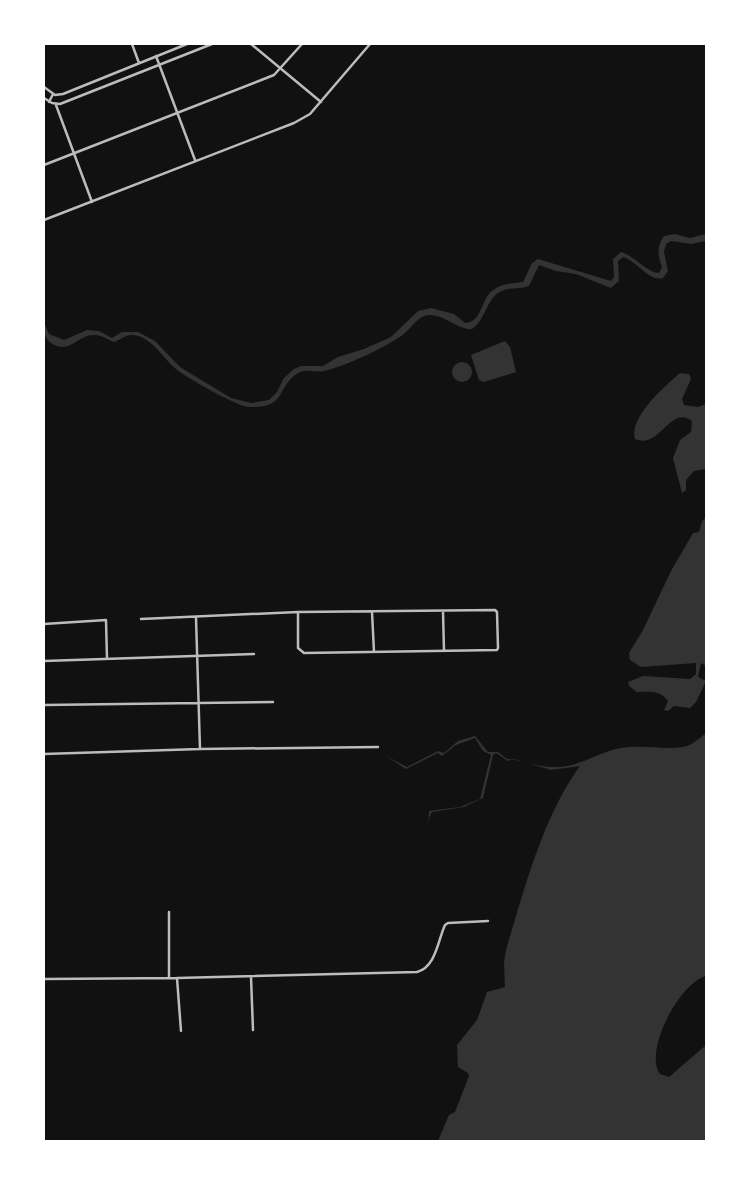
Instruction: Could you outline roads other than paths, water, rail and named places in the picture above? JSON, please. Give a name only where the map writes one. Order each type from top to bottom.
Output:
[{"type":"street","points":[[132,44],[139,63]]},
{"type":"street","points":[[44,86],[53,94],[59,95],[187,44]]},
{"type":"street","points":[[44,98],[49,102],[60,104],[212,44]]},
{"type":"street","points":[[252,44],[321,102]]},
{"type":"street","points":[[44,164],[265,79],[281,69],[302,44]]},
{"type":"street","points":[[44,220],[294,123],[310,114],[370,44]]},
{"type":"street","points":[[156,56],[195,160]]},
{"type":"street","points":[[49,102],[53,94]]},
{"type":"street","points":[[59,95],[60,104]]},
{"type":"street","points":[[56,104],[92,202]]},
{"type":"street","points":[[442,611],[444,651]]},
{"type":"street","points":[[141,620],[298,612],[496,611],[498,648],[497,650],[304,653],[298,648],[298,612]]},
{"type":"street","points":[[372,612],[374,652]]},
{"type":"street","points":[[196,617],[200,749]]},
{"type":"street","points":[[44,624],[106,620],[107,659]]},
{"type":"street","points":[[44,661],[254,654]]},
{"type":"street","points":[[44,705],[199,701],[273,702]]},
{"type":"street","points":[[44,754],[200,749],[378,747]]},
{"type":"street","points":[[169,912],[169,977]]},
{"type":"street","points":[[44,979],[251,977],[417,972],[426,968],[433,957],[442,932],[448,923],[488,921]]},
{"type":"street","points":[[251,977],[253,1030]]},
{"type":"street","points":[[177,978],[181,1031]]}]
